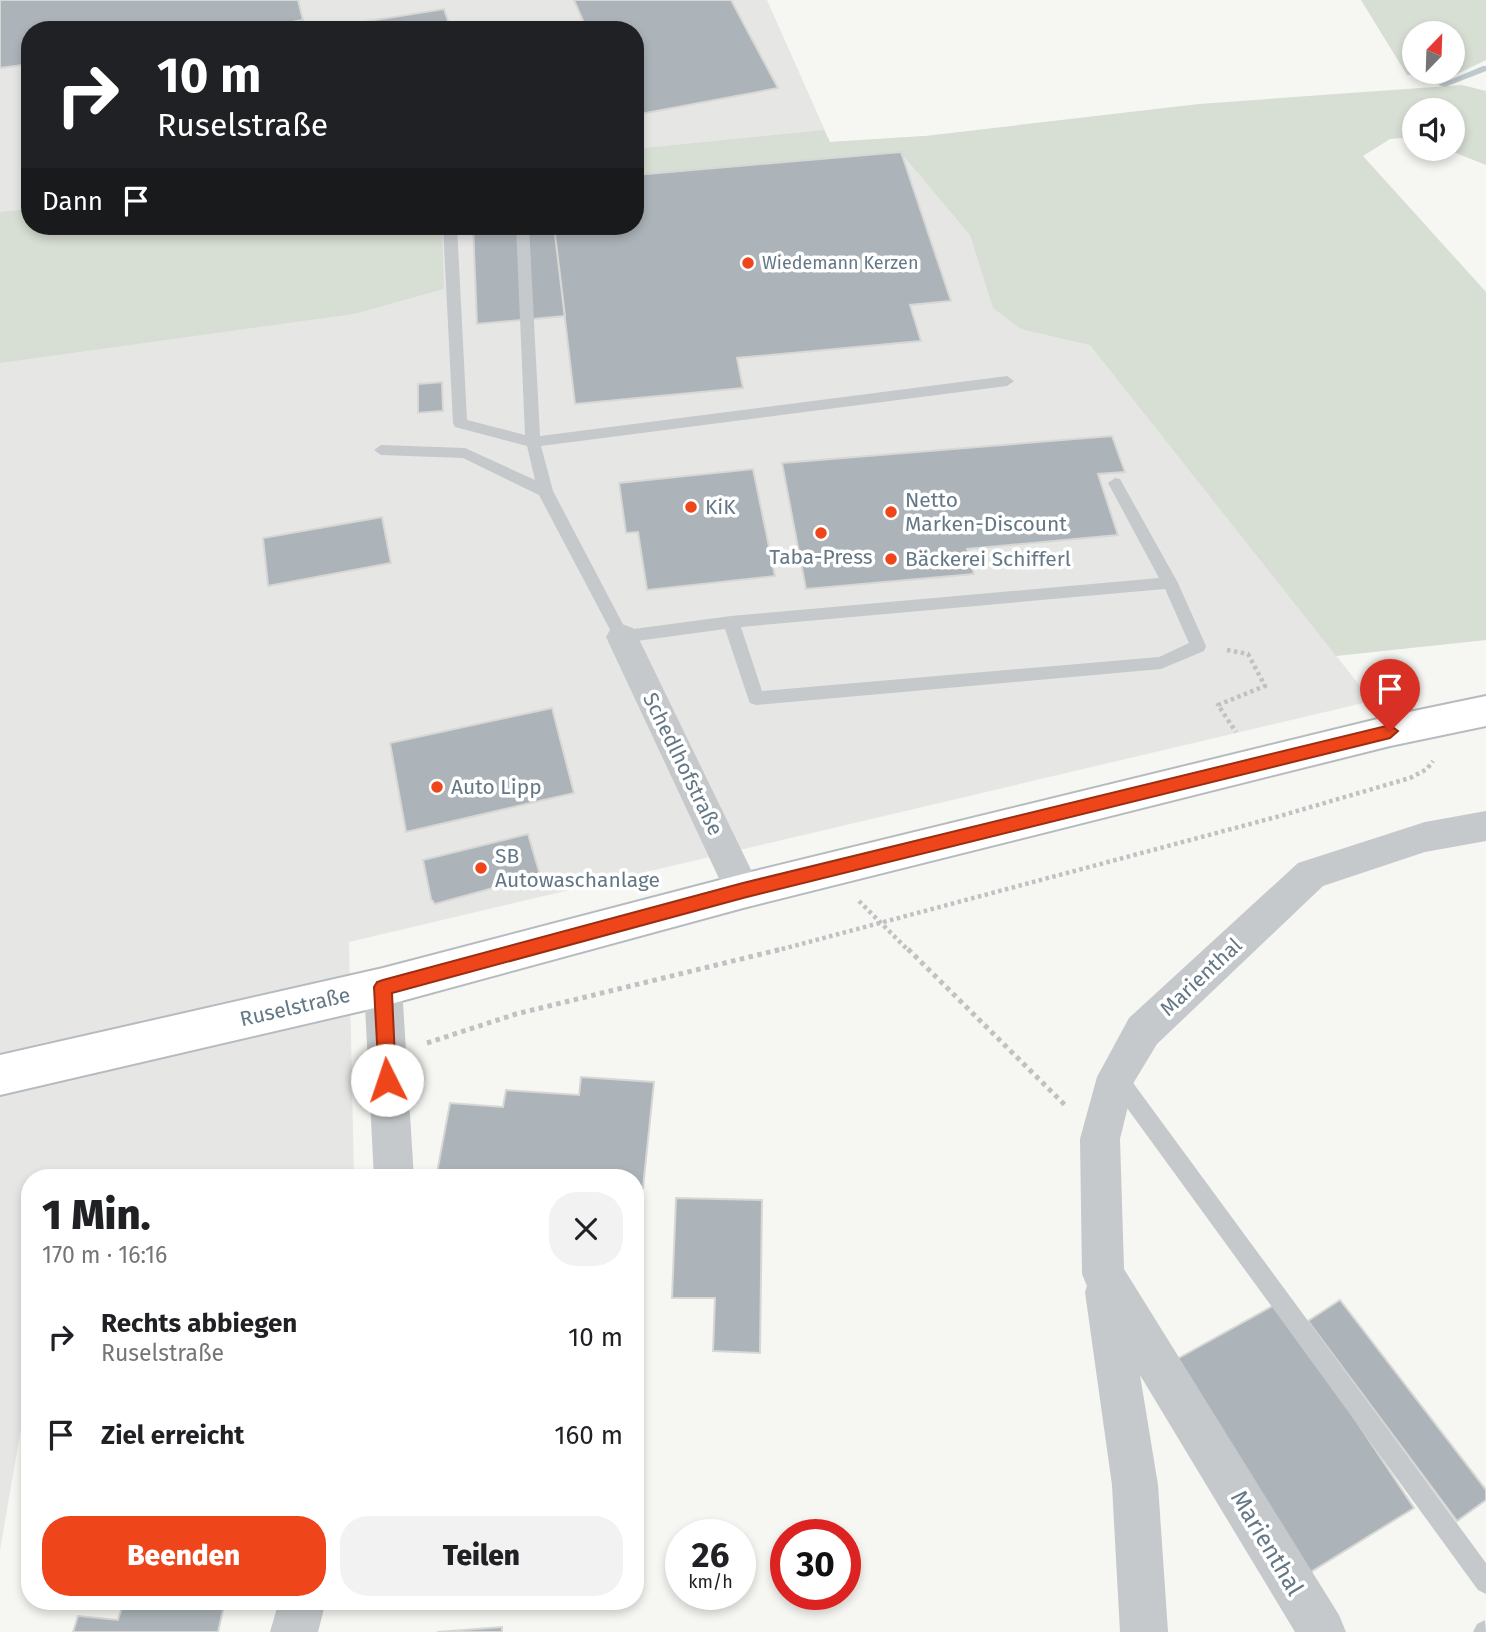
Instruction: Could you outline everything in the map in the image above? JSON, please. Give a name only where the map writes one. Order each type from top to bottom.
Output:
[{"type":"main road","name":"Ruselstraße","points":[[0,1075],[383,987],[743,891],[1486,710]]},
{"type":"street","name":"Schedlhofstraße","points":[[622,636],[743,891]]},
{"type":"street","name":"Marienthal","points":[[1144,1632],[1135,1485],[1103,1274],[1100,1139],[1116,1077],[1143,1031],[1311,874],[1425,836],[1486,826]]},
{"type":"street","points":[[383,987],[393,1169]]},
{"type":"street","name":"Marienthal","points":[[1103,1274],[1322,1632]]},
{"type":"street","points":[[294,1632],[300,1610]]},
{"type":"lane","points":[[450,235],[460,423],[533,443],[1007,381]]},
{"type":"lane","points":[[522,235],[533,443],[545,491],[622,636],[731,622],[1170,583]]},
{"type":"lane","points":[[380,450],[465,453],[545,491]]},
{"type":"lane","points":[[731,622],[756,698],[1161,663],[1198,646],[1170,583],[1115,483]]},
{"type":"lane","points":[[1116,1077],[1486,1582]]},
{"type":"path","points":[[1198,646],[1248,654],[1265,686],[1218,705],[1258,765]]},
{"type":"path","points":[[386,1056],[516,1014],[726,964],[1280,816],[1410,778],[1427,769],[1438,754]]},
{"type":"path","points":[[859,901],[1100,1139]]},
{"type":"shaded area","points":[[0,0],[767,0],[830,142],[925,136],[1372,701],[349,942],[354,1169],[21,1169],[21,1429],[0,1550]]},
{"type":"shaded area","points":[[1361,0],[1486,0],[1486,60],[1465,70],[1465,21],[1402,21],[1402,67]]},
{"type":"shaded area","points":[[1462,85],[1486,91],[1486,165],[1465,157],[1465,98],[1402,98],[1402,138],[1390,139],[1363,156],[1486,292],[1486,640],[1336,656],[1090,345],[1021,329],[993,308],[970,235],[901,153],[644,174],[644,148],[824,130],[830,142],[925,136],[1199,104]]},
{"type":"shaded area","points":[[21,210],[21,235],[442,235],[444,289],[354,314],[0,363],[0,212]]},
{"type":"building","points":[[0,0],[298,0],[303,20],[21,21],[21,65],[0,68]]},
{"type":"building","points":[[574,0],[731,0],[778,88],[644,113],[644,21],[583,21]]},
{"type":"building","points":[[444,9],[448,21],[368,21]]},
{"type":"building","name":"Wiedemann Kerzen","points":[[901,152],[951,301],[910,305],[921,341],[737,358],[743,388],[575,404],[555,235],[644,235],[644,174]]},
{"type":"building","points":[[473,235],[555,235],[565,316],[477,324]]},
{"type":"building","points":[[442,382],[443,411],[418,413],[418,384]]},
{"type":"building","points":[[1112,436],[1125,472],[1098,474],[1118,535],[967,549],[974,574],[806,589],[782,463]]},
{"type":"building","name":"KiK","points":[[753,469],[775,576],[647,590],[638,532],[626,533],[619,483]]},
{"type":"building","points":[[382,517],[391,563],[268,586],[263,538]]},
{"type":"building","points":[[552,708],[574,793],[406,832],[390,743]]},
{"type":"building","name":"SB Autowaschanlage","points":[[528,834],[540,875],[435,904],[431,899],[423,860]]},
{"type":"building","points":[[581,1077],[654,1082],[644,1178],[644,1169],[438,1169],[450,1103],[503,1107],[506,1090],[579,1095]]},
{"type":"building","points":[[676,1198],[762,1200],[760,1353],[713,1351],[715,1298],[672,1298]]},
{"type":"building","points":[[1340,1300],[1486,1490],[1486,1500],[1457,1521],[1308,1321]]},
{"type":"building","points":[[1278,1303],[1414,1508],[1309,1573],[1177,1359]]},
{"type":"building","points":[[121,1610],[223,1610],[218,1632],[73,1632],[78,1616],[118,1620]]},
{"type":"building","points":[[502,1627],[502,1632],[437,1632]]},
{"type":"waterway","points":[[1442,85],[1486,68]]},
{"type":"place","name":"Wiedemann Kerzen","points":[[748,263]]},
{"type":"place","name":"KiK","points":[[691,507]]},
{"type":"place","name":"Netto Marken-Discount","points":[[891,512]]},
{"type":"place","name":"Taba-Press","points":[[821,533]]},
{"type":"place","name":"Bäckerei Schifferl","points":[[891,559]]},
{"type":"place","name":"Auto Lipp","points":[[437,787]]},
{"type":"place","name":"SB Autowaschanlage","points":[[481,868]]},
{"type":"route","points":[[387,1080],[383,987],[743,891],[1390,731]]}]
